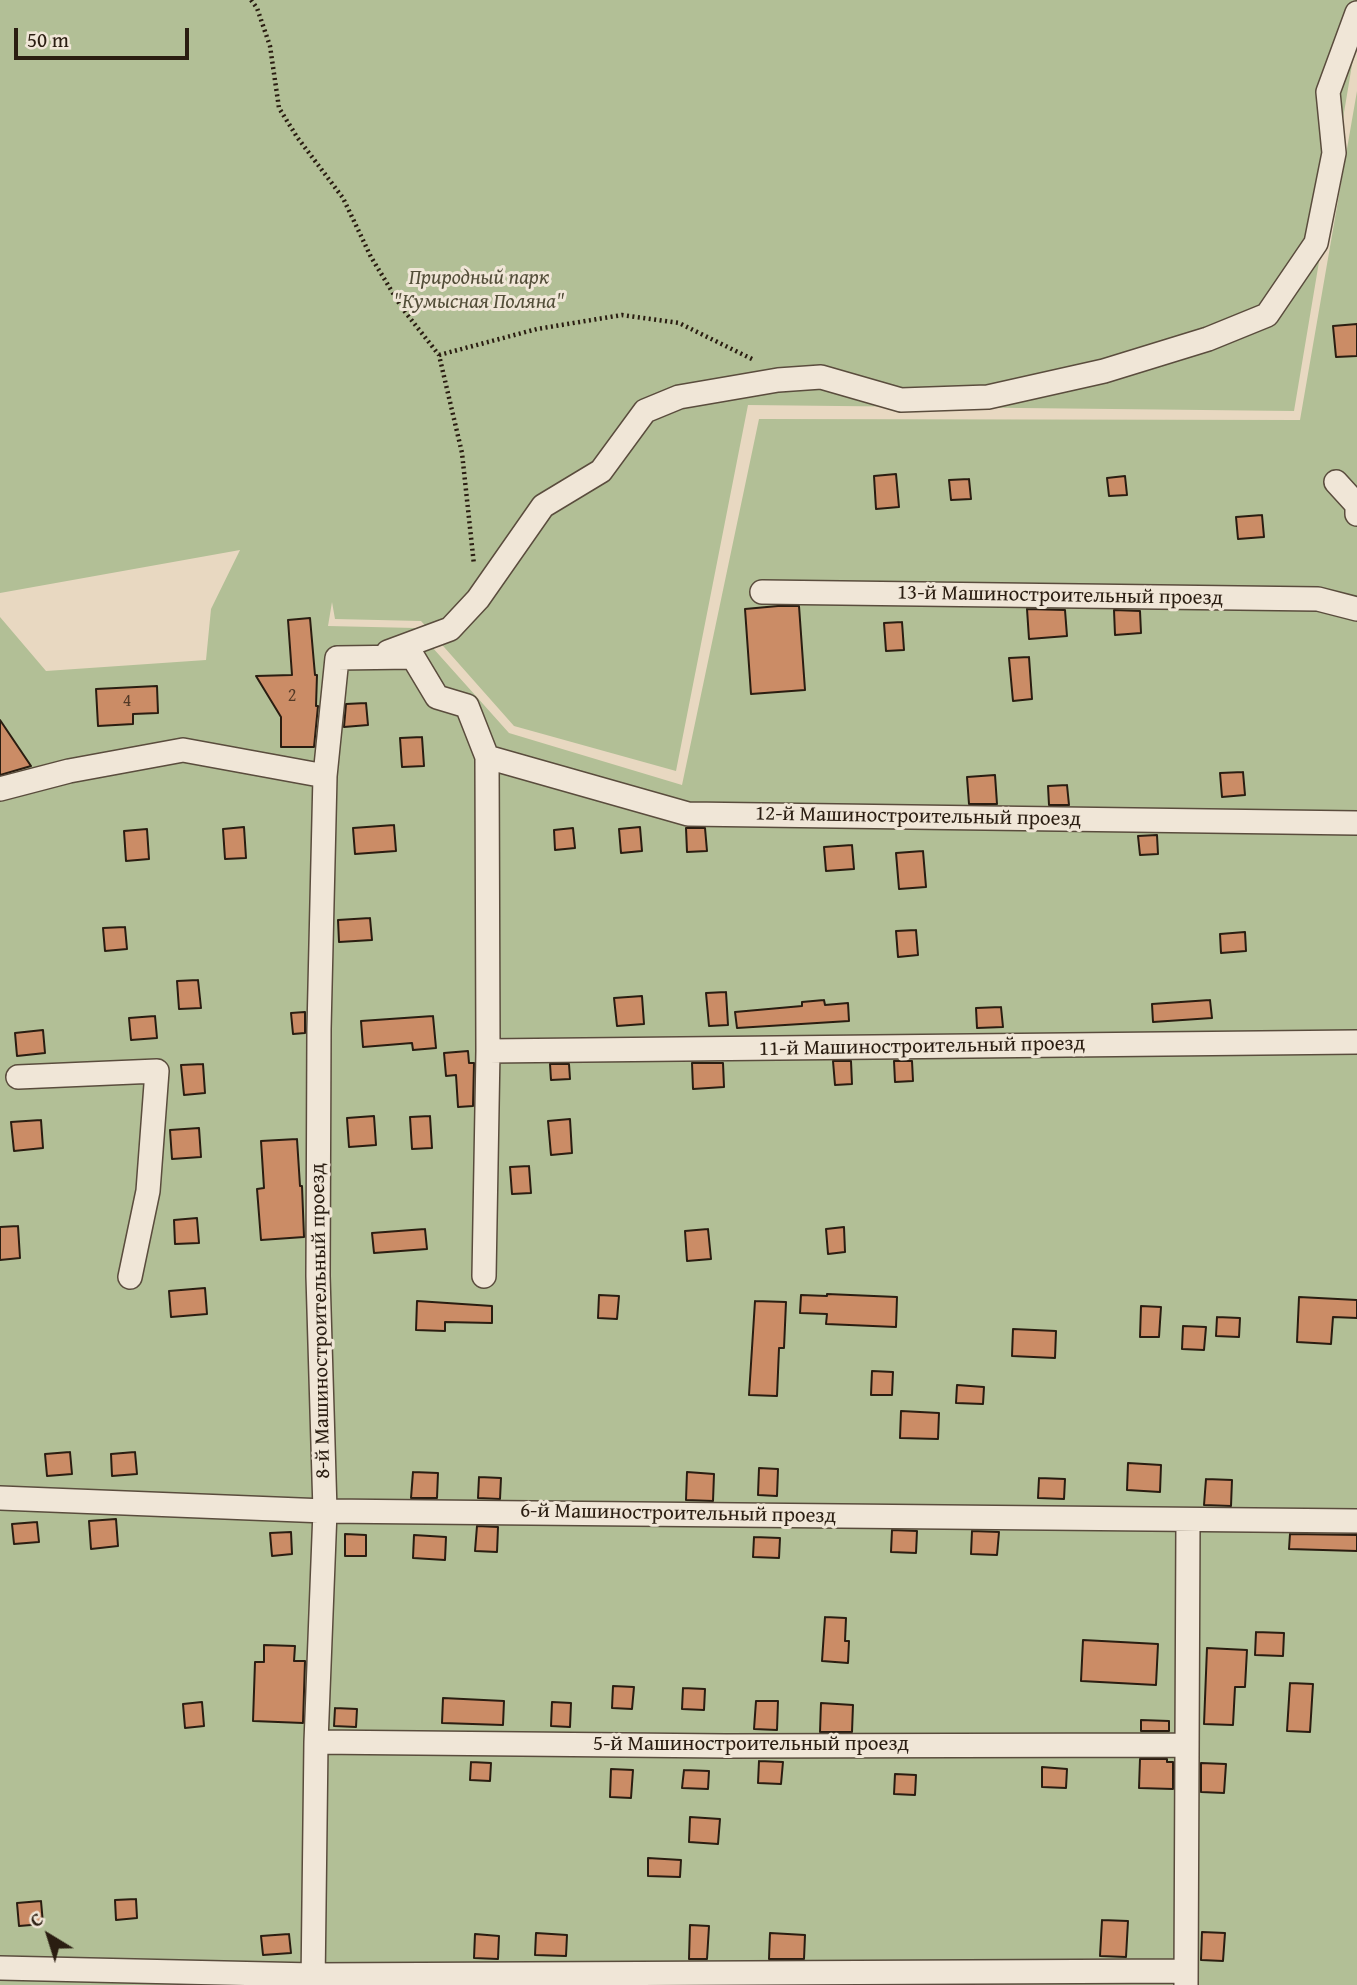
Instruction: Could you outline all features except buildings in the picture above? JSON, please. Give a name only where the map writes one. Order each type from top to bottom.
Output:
[{"type":"street","points":[[376,656],[450,629],[478,599],[543,506],[601,471],[645,411],[679,397],[778,380],[821,377],[901,400],[988,397],[1104,371],[1208,339],[1267,315],[1316,243],[1334,153],[1328,92],[1357,13]]},
{"type":"street","points":[[1346,482],[1357,505],[1357,514]]},
{"type":"street","name":"13-й Машиностроительный проезд","points":[[762,592],[1318,599],[1357,609]]},
{"type":"street","points":[[376,656],[413,657],[437,697],[467,706],[487,757],[488,1051],[484,1276]]},
{"type":"street","name":"8-й Машиностроительный проезд","points":[[313,1980],[316,1742],[325,1511],[318,1276],[319,1029],[325,776],[337,658],[376,656]]},
{"type":"street","points":[[0,789],[69,771],[183,750],[325,776]]},
{"type":"street","name":"12-й Машиностроительный проезд","points":[[487,757],[688,814],[1357,823]]},
{"type":"street","name":"11-й Машиностроительный проезд","points":[[488,1051],[1357,1042]]},
{"type":"street","points":[[18,1077],[157,1070],[148,1191],[130,1277]]},
{"type":"street","name":"6-й Машиностроительный проезд","points":[[0,1498],[325,1511],[1357,1521]]},
{"type":"street","points":[[0,1968],[313,1980],[1186,1978],[1188,1520]]},
{"type":"street","name":"5-й Машиностроительный проезд","points":[[316,1742],[726,1746],[1186,1745]]},
{"type":"path","points":[[251,0],[257,8],[270,46],[279,108],[297,137],[343,198],[371,257],[402,308],[439,355],[462,453],[478,599]]},
{"type":"path","points":[[439,355],[537,329],[622,315],[679,323],[764,365],[778,380]]},
{"type":"green space","name":"Природный парк \"Кумысная Поляна\"","points":[[0,0],[1357,0],[1357,35],[1294,411],[748,405],[676,771],[514,726],[421,621],[335,619],[332,602],[328,626],[415,628],[509,733],[682,785],[759,419],[1300,420],[1357,91],[1357,1985],[0,1985],[0,617],[46,671],[206,660],[211,609],[240,550],[0,593]]}]
